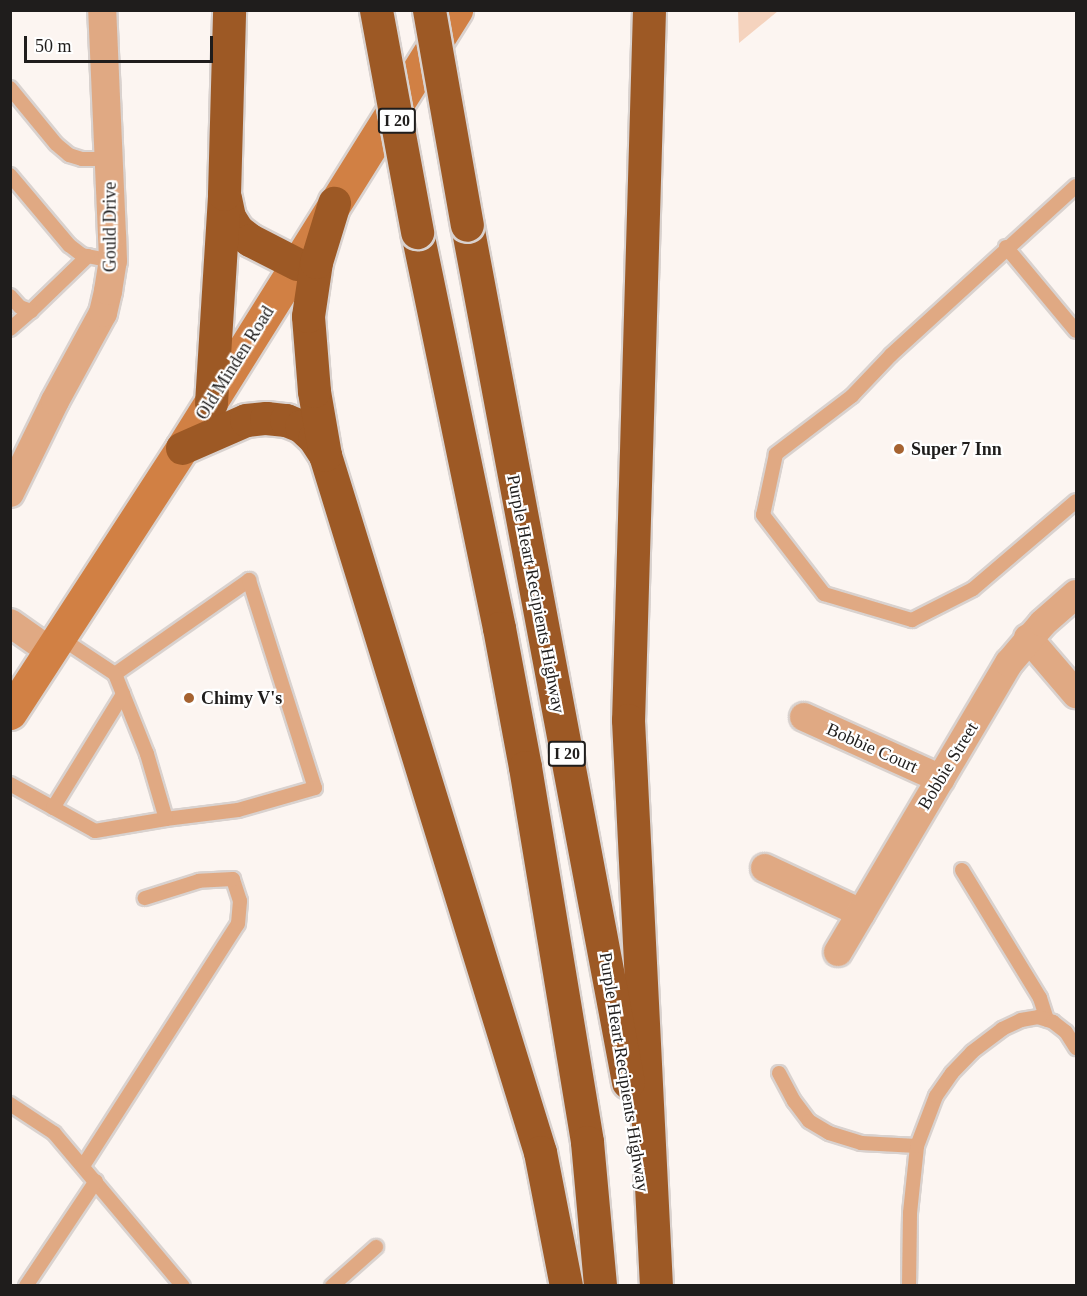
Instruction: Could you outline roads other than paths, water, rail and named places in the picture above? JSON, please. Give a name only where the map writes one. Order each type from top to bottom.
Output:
[{"type":"highway","points":[[211,403],[224,194],[229,10]]},
{"type":"highway","name":"I 20","points":[[376,10],[417,232],[500,628],[525,767],[587,1142],[600,1286]]},
{"type":"highway","name":"Purple Heart Recipients Highway","points":[[429,10],[467,225],[631,1095],[656,1286]]},
{"type":"highway","points":[[649,10],[628,720],[656,1286]]},
{"type":"highway","points":[[224,194],[229,217],[237,230],[250,240],[297,264]]},
{"type":"highway","points":[[334,203],[316,262],[308,316],[314,391],[325,455],[540,1152],[566,1286]]},
{"type":"highway","points":[[183,448],[246,420],[266,418],[286,420],[301,426],[314,438],[325,455]]},
{"type":"main road","name":"Old Minden Road","points":[[10,713],[183,448],[456,10]]},
{"type":"street","name":"Gould Drive","points":[[10,493],[55,400],[103,313],[100,259],[110,159],[102,10]]},
{"type":"street","name":"Bobbie Street","points":[[838,952],[1009,663],[1028,638],[1077,594]]},
{"type":"street","points":[[10,624],[55,644]]},
{"type":"street","points":[[1028,638],[1077,694]]},
{"type":"street","name":"Bobbie Court","points":[[804,717],[941,778]]},
{"type":"street","points":[[765,868],[861,913]]},
{"type":"lane","points":[[10,88],[56,144],[69,155],[82,159],[110,159]]},
{"type":"lane","points":[[10,175],[69,245],[100,259],[10,329]]},
{"type":"lane","points":[[1077,186],[1006,248],[891,355],[852,396],[776,454],[763,515],[824,594],[912,620],[973,589],[1077,501]]},
{"type":"lane","points":[[1006,248],[1077,331]]},
{"type":"lane","points":[[10,296],[20,308],[31,311]]},
{"type":"lane","points":[[10,784],[95,831],[238,810],[315,789],[249,580],[115,674]]},
{"type":"lane","points":[[55,644],[115,674],[147,754],[166,819]]},
{"type":"lane","points":[[53,808],[123,694]]},
{"type":"lane","points":[[962,870],[1040,998],[1047,1020]]},
{"type":"lane","points":[[83,1166],[238,924],[240,901],[233,879],[199,881],[145,898]]},
{"type":"lane","points":[[909,1286],[910,1214],[917,1146],[936,1096],[952,1072],[972,1052],[1002,1029],[1021,1020],[1038,1017],[1047,1020],[1066,1032],[1077,1048]]},
{"type":"lane","points":[[780,1073],[809,1121],[829,1133],[861,1143],[917,1146]]},
{"type":"lane","points":[[10,1104],[54,1132],[183,1286]]},
{"type":"lane","points":[[26,1286],[96,1181]]},
{"type":"lane","points":[[332,1286],[376,1247]]},
{"type":"place","name":"Super 7 Inn","points":[[899,449]]},
{"type":"place","name":"Chimy V's","points":[[189,698]]}]
